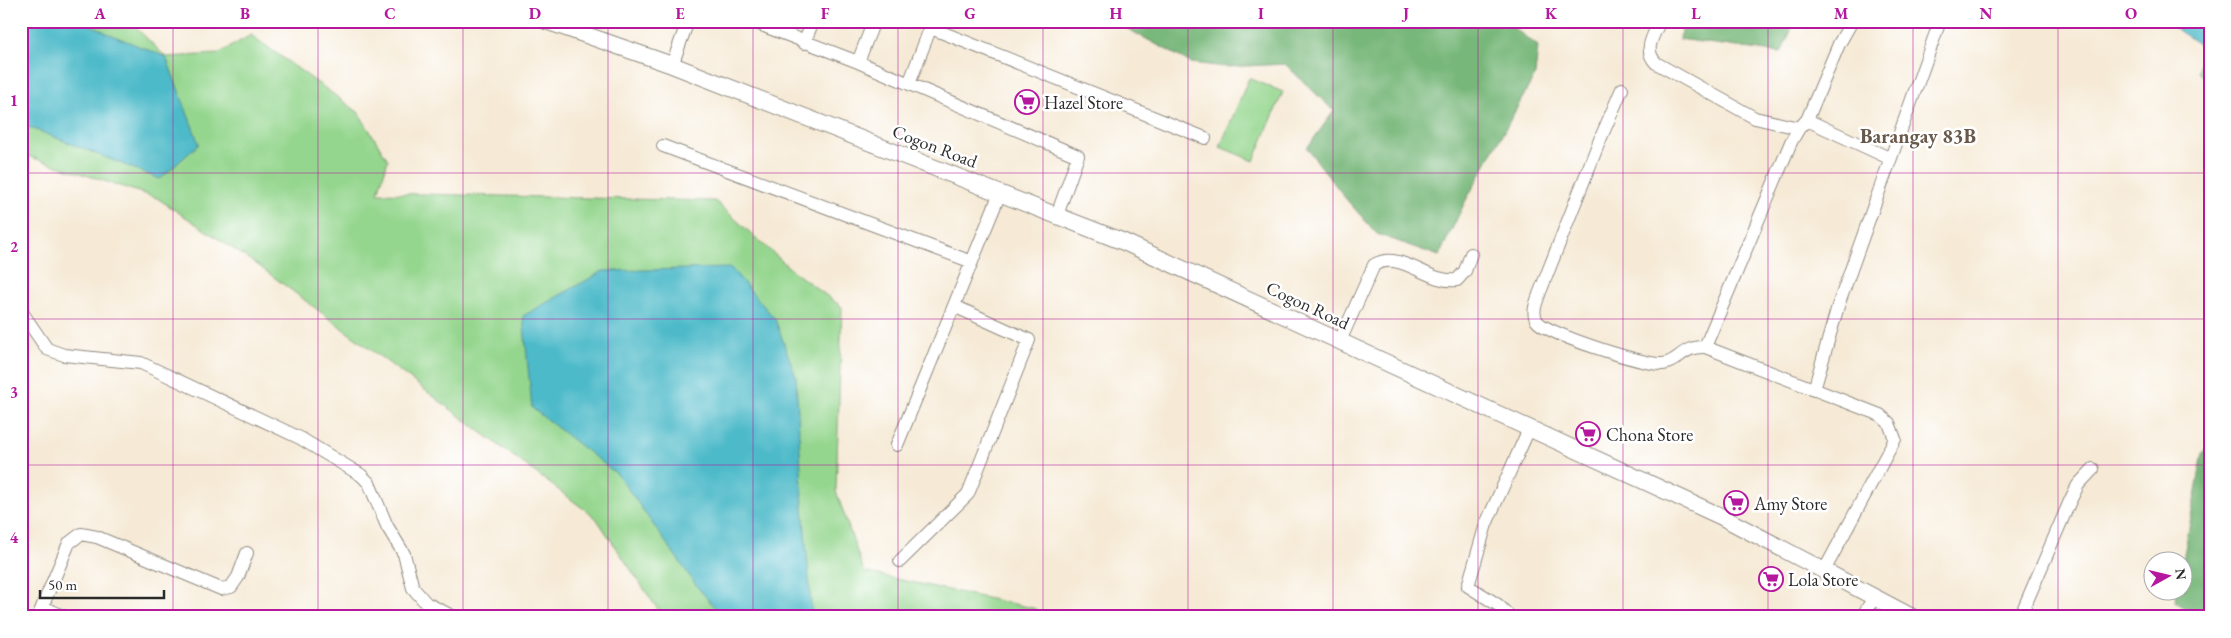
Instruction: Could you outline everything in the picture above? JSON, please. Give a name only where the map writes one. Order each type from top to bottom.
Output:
[{"type":"street","name":"Cogon Road","points":[[546,21],[672,65],[1124,242],[1720,516],[1825,569],[1912,617]]},
{"type":"street","points":[[672,65],[688,21]]},
{"type":"street","points":[[751,21],[858,62],[1078,156],[1057,215]]},
{"type":"street","points":[[804,42],[813,21]]},
{"type":"street","points":[[858,62],[874,21]]},
{"type":"street","points":[[1660,21],[1648,47],[1650,56],[1656,63],[1755,118],[1803,124],[1889,158]]},
{"type":"street","points":[[1705,347],[1839,44],[1852,21]]},
{"type":"street","points":[[1814,390],[1838,306],[1889,158],[1940,21]]},
{"type":"street","points":[[909,84],[932,25],[1205,138]]},
{"type":"street","points":[[1622,89],[1540,292],[1534,310],[1536,320],[1546,329],[1585,345],[1661,364],[1666,363],[1690,348],[1705,347],[1880,415],[1890,423],[1895,439],[1825,569]]},
{"type":"street","points":[[663,146],[972,262]]},
{"type":"street","points":[[897,446],[1000,193]]},
{"type":"street","points":[[1340,341],[1374,265],[1382,260],[1397,261],[1432,277],[1447,281],[1458,280],[1465,271],[1471,254]]},
{"type":"street","points":[[900,561],[968,494],[1029,340],[954,306]]},
{"type":"street","points":[[21,311],[47,349],[64,354],[141,363],[300,438],[361,475],[369,483],[386,526],[404,554],[413,588],[426,603],[454,617]]},
{"type":"street","points":[[1510,617],[1498,605],[1468,586],[1486,524],[1529,429]]},
{"type":"street","points":[[2020,617],[2070,501],[2078,485],[2093,469]]},
{"type":"street","points":[[65,617],[41,612],[69,543],[82,534],[97,537],[221,589],[231,587],[238,577],[247,553]]},
{"type":"street","points":[[1862,617],[1875,596]]},
{"type":"green space","points":[[21,21],[129,21],[166,57],[218,54],[251,35],[358,112],[388,160],[378,193],[715,201],[793,271],[842,307],[836,491],[864,572],[1033,608],[1051,617],[663,617],[596,518],[259,266],[157,198],[21,154]]},
{"type":"green space","points":[[1113,21],[1504,21],[1538,46],[1535,75],[1464,204],[1439,256],[1377,234],[1346,199],[1307,148],[1334,111],[1285,64],[1226,67],[1191,63]]},
{"type":"green space","points":[[1686,21],[1795,21],[1781,53],[1679,39]]},
{"type":"green space","points":[[2178,21],[2210,21],[2210,82],[2198,72],[2202,44]]},
{"type":"green space","points":[[1249,78],[1283,92],[1254,161],[1220,147]]},
{"type":"green space","points":[[2210,442],[2210,617],[2202,617],[2175,602],[2175,600],[2194,600],[2194,550],[2185,550],[2203,453]]},
{"type":"water","points":[[21,21],[84,21],[109,34],[166,57],[199,144],[160,179],[21,124]]},
{"type":"water","points":[[2164,21],[2195,21],[2210,34],[2210,81],[2206,79],[2205,48]]},
{"type":"water","points":[[731,268],[775,319],[796,377],[803,506],[812,617],[723,617],[699,589],[618,475],[532,408],[523,316],[603,271]]},
{"type":"place","name":"Hazel Store","points":[[1027,102]]},
{"type":"place","name":"Chona Store","points":[[1588,434]]},
{"type":"place","name":"Amy Store","points":[[1736,503]]},
{"type":"place","name":"Lola Store","points":[[1771,579]]},
{"type":"district","name":"Barangay 83B","points":[[1918,136]]}]
